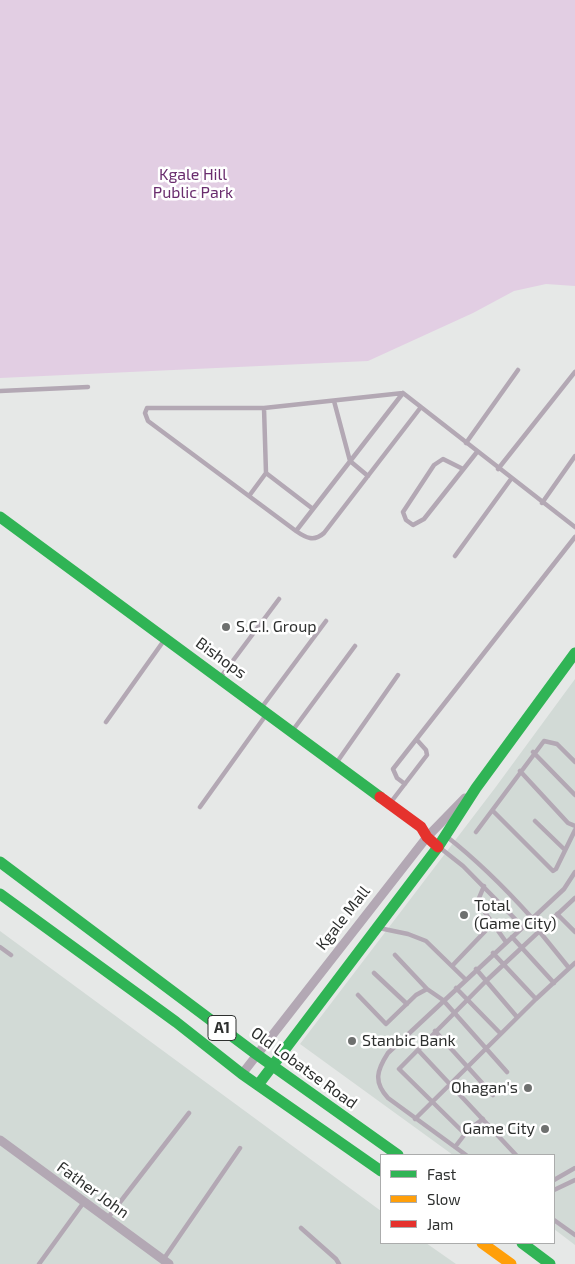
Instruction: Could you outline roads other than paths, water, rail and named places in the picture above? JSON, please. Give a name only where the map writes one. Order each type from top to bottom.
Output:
[{"type":"main road","name":"Bishops","points":[[0,517],[421,826],[430,833],[438,847]]},
{"type":"main road","name":"Kgale Mall","points":[[258,1085],[272,1064],[378,928],[438,847],[476,788],[575,653]]},
{"type":"main road","name":"Old Lobatse Road","points":[[0,862],[256,1054],[397,1154]]},
{"type":"main road","name":"A1","points":[[0,894],[176,1022],[242,1074],[380,1170]]},
{"type":"main road","points":[[483,1244],[512,1264]]},
{"type":"main road","points":[[524,1244],[550,1264]]},
{"type":"street","name":"Kgale Mall","points":[[242,1074],[430,833],[476,788]]},
{"type":"street","points":[[430,833],[446,836]]},
{"type":"street","name":"Father John","points":[[0,1140],[166,1262]]},
{"type":"lane","points":[[466,443],[518,370]]},
{"type":"lane","points":[[498,469],[575,372]]},
{"type":"lane","points":[[0,391],[88,387]]},
{"type":"lane","points":[[421,407],[318,538],[311,539],[296,531],[148,421],[145,413],[146,408],[264,408],[403,393],[421,407],[498,469],[575,527]]},
{"type":"lane","points":[[296,531],[403,393]]},
{"type":"lane","points":[[334,400],[350,461],[368,476]]},
{"type":"lane","points":[[249,496],[266,473],[264,408]]},
{"type":"lane","points":[[462,469],[443,459],[434,465],[403,512],[406,520],[413,525],[424,519],[477,452]]},
{"type":"lane","points":[[542,502],[575,456]]},
{"type":"lane","points":[[266,473],[313,509]]},
{"type":"lane","points":[[456,556],[511,479]]},
{"type":"lane","points":[[405,784],[396,778],[394,770],[575,537]]},
{"type":"lane","points":[[220,678],[278,599]]},
{"type":"lane","points":[[200,807],[326,620]]},
{"type":"lane","points":[[106,722],[166,638]]},
{"type":"lane","points":[[292,731],[355,646]]},
{"type":"lane","points":[[337,763],[398,676]]},
{"type":"lane","points":[[390,803],[427,756],[426,750],[416,740]]},
{"type":"lane","points":[[476,832],[533,752],[547,740],[558,744],[575,762]]},
{"type":"lane","points":[[533,752],[575,795]]},
{"type":"lane","points":[[520,771],[568,823],[575,826]]},
{"type":"lane","points":[[492,811],[553,871],[556,869],[575,830]]},
{"type":"lane","points":[[535,821],[565,850]]},
{"type":"lane","points":[[446,836],[496,879],[532,918]]},
{"type":"lane","points":[[438,847],[463,866],[523,927]]},
{"type":"lane","points":[[465,1154],[415,1119],[381,1090],[377,1078],[378,1067],[388,1053],[443,1000],[564,889],[575,872]]},
{"type":"lane","points":[[484,886],[479,898],[480,904],[506,942]]},
{"type":"lane","points":[[465,1134],[400,1068],[521,947],[575,898]]},
{"type":"lane","points":[[557,914],[575,932]]},
{"type":"lane","points":[[452,966],[493,923]]},
{"type":"lane","points":[[378,928],[408,934],[426,941],[465,979]]},
{"type":"lane","points":[[539,931],[570,968]]},
{"type":"lane","points":[[512,937],[554,983]]},
{"type":"lane","points":[[0,947],[11,955]]},
{"type":"lane","points":[[493,954],[536,999]]},
{"type":"lane","points":[[395,955],[427,989],[443,1000],[507,1072]]},
{"type":"lane","points":[[415,1119],[500,1033],[575,963]]},
{"type":"lane","points":[[476,969],[517,1017]]},
{"type":"lane","points":[[374,973],[407,1004]]},
{"type":"lane","points":[[456,988],[500,1033]]},
{"type":"lane","points":[[358,995],[384,1024],[388,1024],[407,1004],[427,989]]},
{"type":"lane","points":[[435,1031],[493,1094]]},
{"type":"lane","points":[[418,1050],[515,1154]]},
{"type":"lane","points":[[107,1219],[188,1113]]},
{"type":"lane","points":[[455,1147],[465,1134],[483,1119]]},
{"type":"lane","points":[[166,1262],[240,1148]]},
{"type":"lane","points":[[555,1179],[575,1168]]},
{"type":"lane","points":[[555,1190],[575,1180]]},
{"type":"lane","points":[[38,1264],[84,1202]]},
{"type":"lane","points":[[555,1221],[575,1236]]},
{"type":"lane","points":[[302,1228],[339,1264]]},
{"type":"place","name":"S.C.I. Group","points":[[226,627]]},
{"type":"place","name":"Total (Game City)","points":[[464,915]]},
{"type":"place","name":"Stanbic Bank","points":[[352,1041]]},
{"type":"place","name":"Ohagan's","points":[[528,1088]]},
{"type":"place","name":"Game City","points":[[545,1129]]},
{"type":"park label","name":"Kgale Hill Public Park","points":[[193,184]]}]
